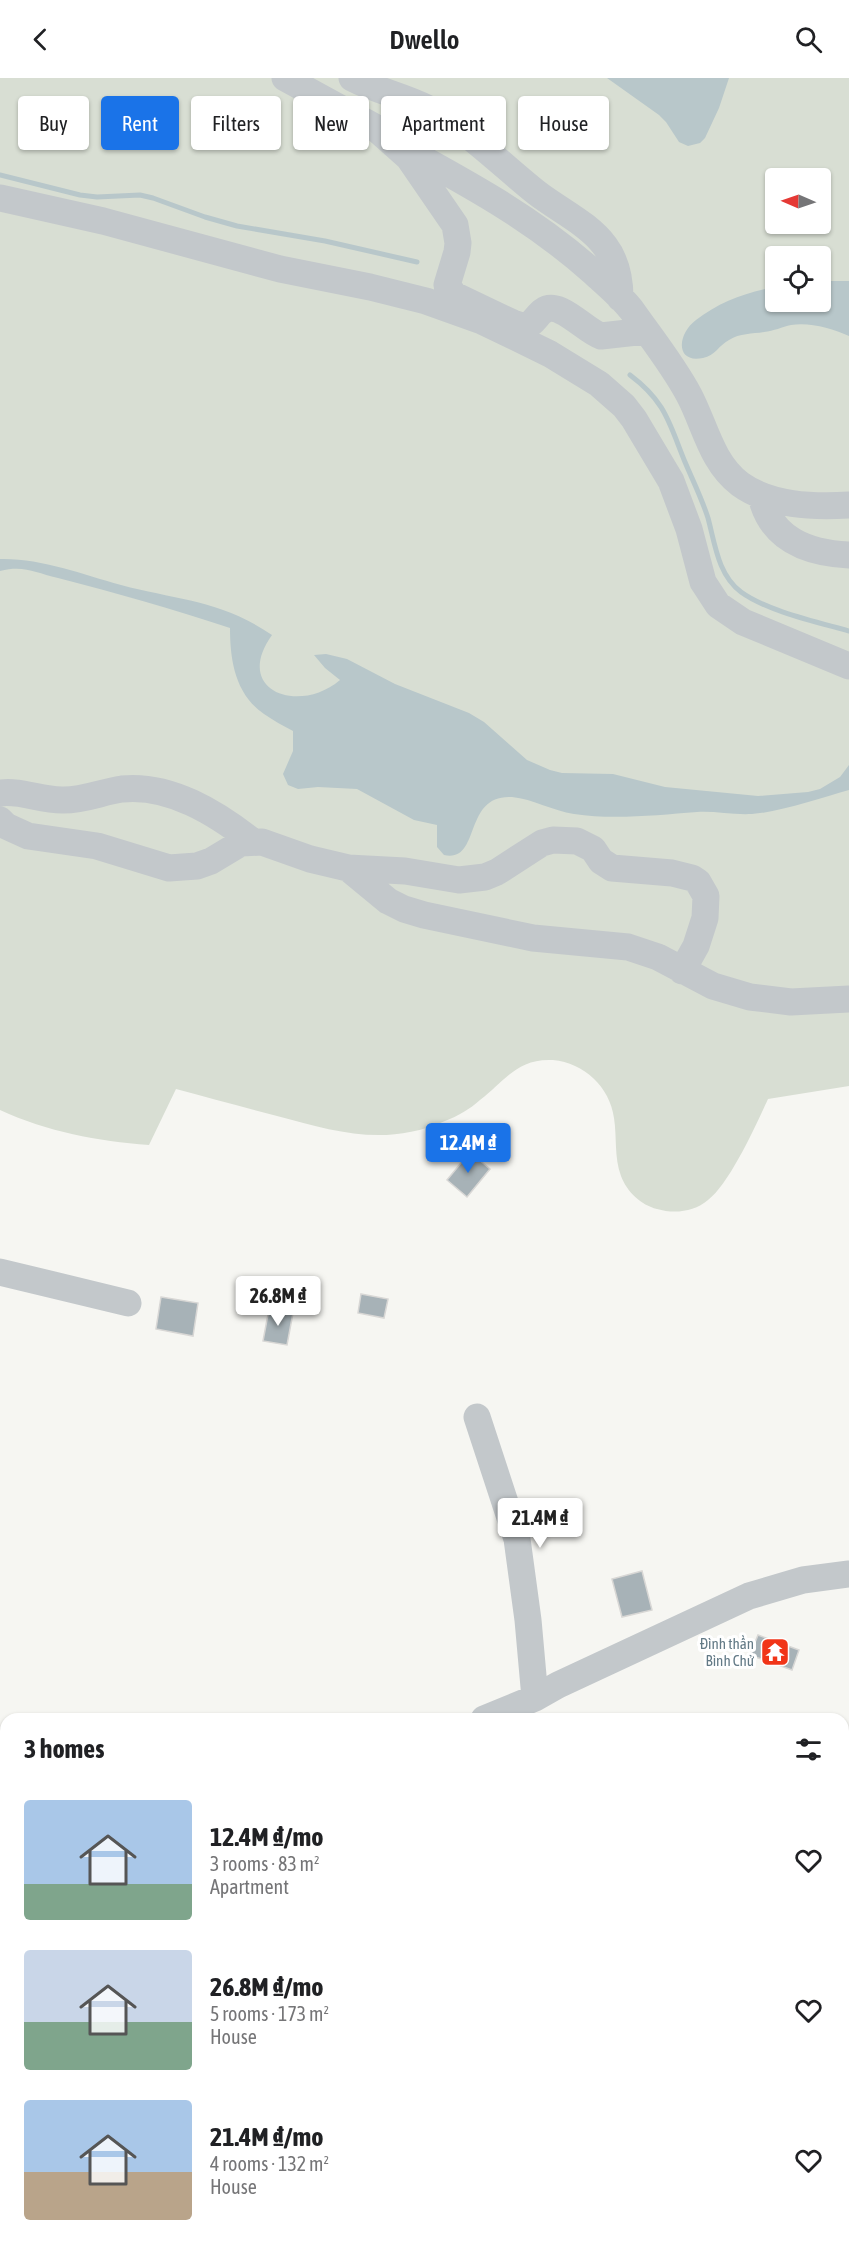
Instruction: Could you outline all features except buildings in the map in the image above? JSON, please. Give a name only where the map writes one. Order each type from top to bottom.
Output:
[{"type":"street","points":[[285,78],[353,114],[381,133]]},
{"type":"street","points":[[352,78],[418,104],[441,116],[547,200],[591,231],[613,258],[620,284],[620,298]]},
{"type":"street","points":[[400,150],[409,158],[455,225],[457,252],[447,285],[454,295],[518,325],[531,324],[545,309],[554,308],[563,311],[601,336],[646,331]]},
{"type":"street","points":[[407,150],[465,181],[524,217],[579,260],[631,309],[690,396],[722,466],[740,484],[761,496],[786,502],[849,505]]},
{"type":"street","points":[[0,198],[113,224],[280,269],[426,301],[482,321],[550,354],[599,384],[624,406],[639,426],[671,481],[689,529],[703,582],[718,605],[743,622],[849,666]]},
{"type":"street","points":[[761,496],[768,517],[784,536],[816,551],[849,555]]},
{"type":"street","points":[[0,793],[17,792],[60,801],[84,799],[123,789],[158,792],[176,797],[212,814],[252,841]]},
{"type":"street","points":[[0,820],[6,826],[28,836],[97,846],[169,868],[197,866],[211,861],[241,843],[252,841],[272,844],[310,859],[348,868],[405,871],[459,880],[497,872],[542,843],[553,840],[577,841],[593,849],[602,861],[612,868],[672,873],[692,878],[698,882],[706,896],[705,918],[696,946],[682,971]]},
{"type":"street","points":[[348,868],[374,891],[404,909],[532,938],[628,947],[658,957],[713,986],[750,997],[790,1002],[849,999]]},
{"type":"street","points":[[0,1272],[128,1303]]},
{"type":"street","points":[[477,1417],[516,1539],[528,1620],[535,1698]]},
{"type":"street","points":[[499,1713],[535,1698],[558,1685],[749,1596],[803,1580],[849,1574]]},
{"type":"shaded area","points":[[0,78],[849,78],[849,1086],[768,1099],[742,1153],[725,1181],[702,1204],[677,1212],[651,1207],[631,1192],[619,1169],[614,1118],[607,1096],[585,1071],[553,1060],[530,1063],[512,1072],[459,1115],[423,1129],[402,1133],[361,1134],[320,1127],[176,1089],[149,1145],[73,1134],[18,1118],[0,1110]]},
{"type":"shaded area","points":[[607,78],[729,78],[719,108],[705,138],[700,143],[688,146],[679,142],[659,115]]},
{"type":"shaded area","points":[[831,281],[849,281],[849,336],[820,326],[798,324],[737,336],[711,355],[694,359],[687,357],[683,352],[682,340],[696,320],[724,303],[765,289],[765,312],[831,312]]},
{"type":"shaded area","points":[[0,559],[46,564],[217,608],[253,623],[272,635],[262,654],[260,671],[265,683],[276,692],[290,696],[306,696],[324,690],[340,680],[314,655],[326,654],[347,659],[395,684],[469,713],[484,722],[527,760],[550,770],[562,773],[613,774],[665,787],[758,796],[820,789],[840,777],[849,765],[849,790],[788,808],[752,814],[704,812],[604,817],[566,812],[520,798],[496,799],[486,806],[479,816],[464,849],[456,855],[444,855],[437,847],[437,825],[414,820],[357,789],[318,787],[298,789],[288,785],[283,774],[293,751],[293,731],[264,714],[246,697],[233,664],[230,628],[30,570],[0,571]]},
{"type":"waterway","points":[[0,175],[80,195],[97,197],[140,195],[237,226],[325,241],[417,262]]},
{"type":"waterway","points":[[630,375],[652,394],[670,424],[706,511],[722,568],[733,585],[764,605],[849,631]]},
{"type":"place","name":"Đình thần Bình Chử","points":[[775,1652]]}]
